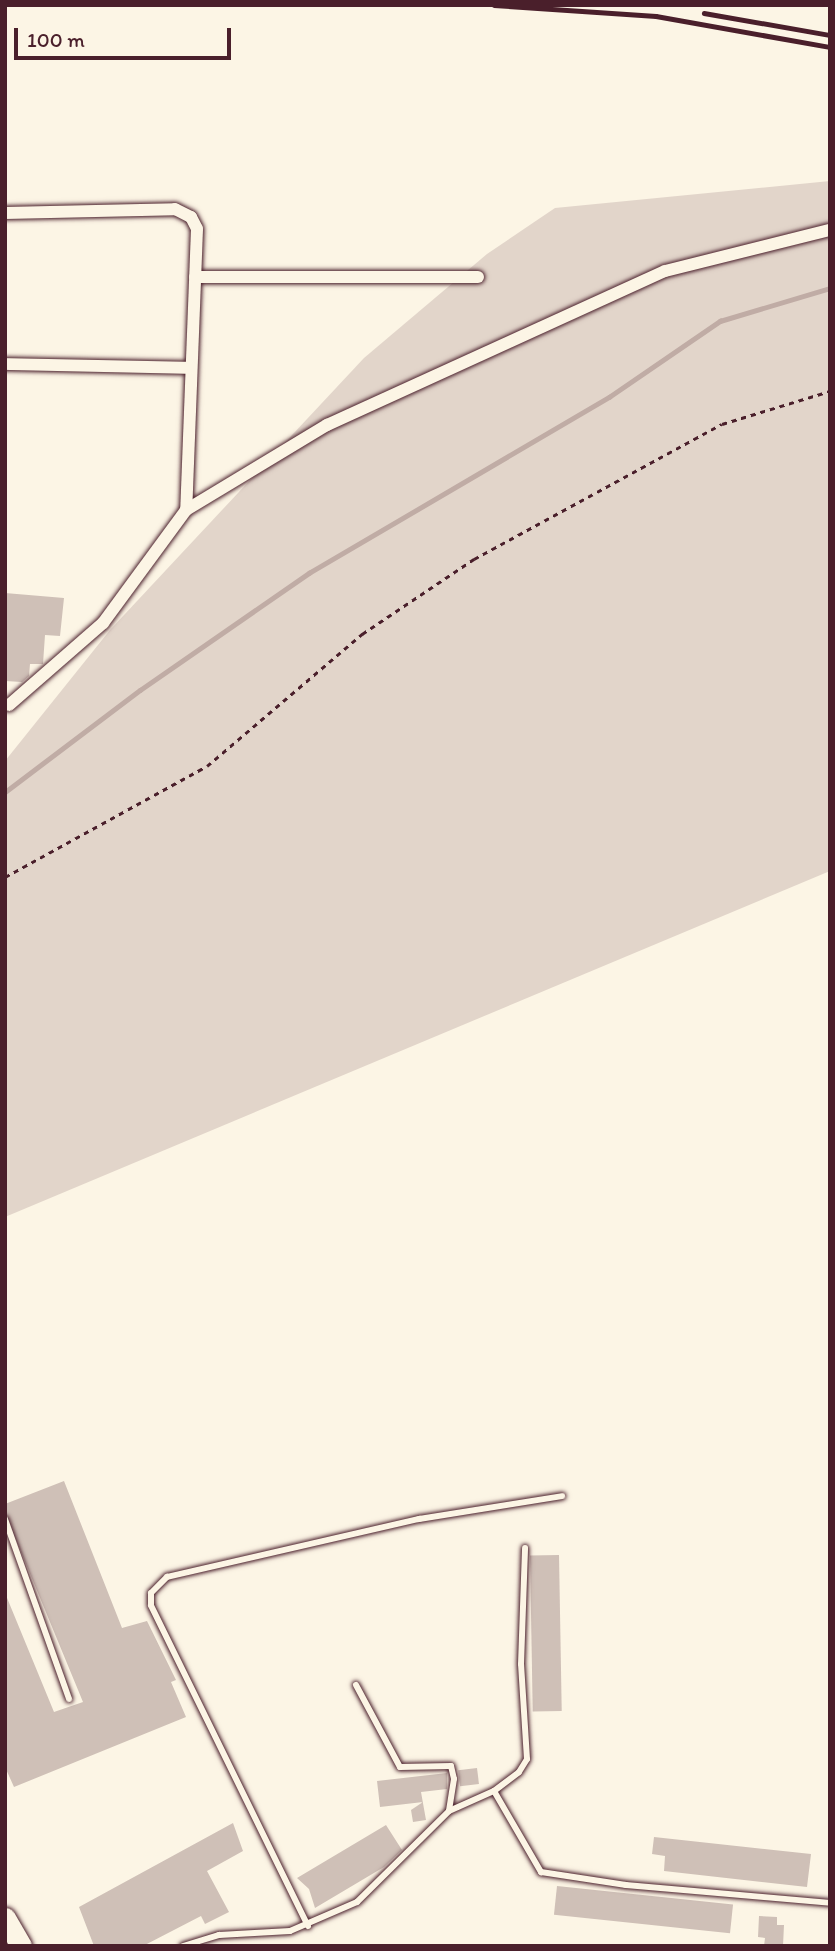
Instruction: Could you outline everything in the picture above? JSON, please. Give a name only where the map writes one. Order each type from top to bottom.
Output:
[{"type":"highway","points":[[5,1918],[21,1946]]},
{"type":"street","points":[[5,214],[175,209],[191,217],[197,229],[186,510]]},
{"type":"street","points":[[6,706],[103,623],[186,510],[327,425],[665,271],[830,230]]},
{"type":"street","points":[[195,277],[478,277]]},
{"type":"street","points":[[5,365],[191,368]]},
{"type":"lane","points":[[308,1926],[151,1605],[151,1593],[167,1577],[419,1519],[562,1496]]},
{"type":"lane","points":[[5,1519],[69,1699]]},
{"type":"lane","points":[[183,1946],[219,1935],[277,1934],[308,1926],[370,1894],[449,1811],[494,1791],[519,1772],[527,1759],[521,1664],[525,1548]]},
{"type":"lane","points":[[356,1685],[400,1767],[439,1763],[451,1766],[454,1779],[449,1811]]},
{"type":"lane","points":[[494,1791],[541,1872],[626,1885],[830,1903]]},
{"type":"path","points":[[5,877],[207,766],[362,634],[474,559],[722,424],[830,391]]},
{"type":"shaded area","points":[[830,181],[830,871],[5,1217],[5,761],[110,630],[364,358],[487,254],[555,208]]},
{"type":"building","points":[[5,593],[64,598],[60,636],[45,635],[43,664],[30,664],[29,676],[22,682],[5,681]]},
{"type":"building","points":[[64,1481],[122,1628],[147,1621],[176,1680],[171,1682],[186,1717],[14,1787],[5,1767],[5,1593],[54,1712],[83,1702],[5,1513],[5,1504]]},
{"type":"building","points":[[559,1555],[562,1711],[533,1711],[530,1556]]},
{"type":"building","points":[[477,1768],[479,1784],[460,1786],[458,1770]]},
{"type":"building","points":[[447,1773],[447,1789],[421,1792],[423,1802],[380,1807],[377,1781]]},
{"type":"building","points":[[423,1802],[426,1820],[413,1822],[411,1810]]},
{"type":"building","points":[[233,1823],[243,1851],[207,1871],[229,1912],[205,1924],[201,1916],[143,1946],[94,1946],[79,1907]]},
{"type":"building","points":[[386,1825],[402,1850],[384,1867],[315,1908],[309,1889],[297,1878]]},
{"type":"building","points":[[654,1837],[811,1854],[807,1887],[664,1871],[665,1856],[652,1854]]},
{"type":"building","points":[[557,1886],[733,1905],[730,1933],[554,1915]]},
{"type":"building","points":[[759,1916],[777,1917],[777,1925],[784,1925],[783,1946],[764,1946],[765,1938],[758,1937]]},
{"type":"waterway","points":[[5,792],[140,690],[309,573],[609,397],[720,321],[830,288]]},
{"type":"railway","points":[[494,5],[656,16],[830,47]]},
{"type":"railway","points":[[704,13],[830,35]]}]
